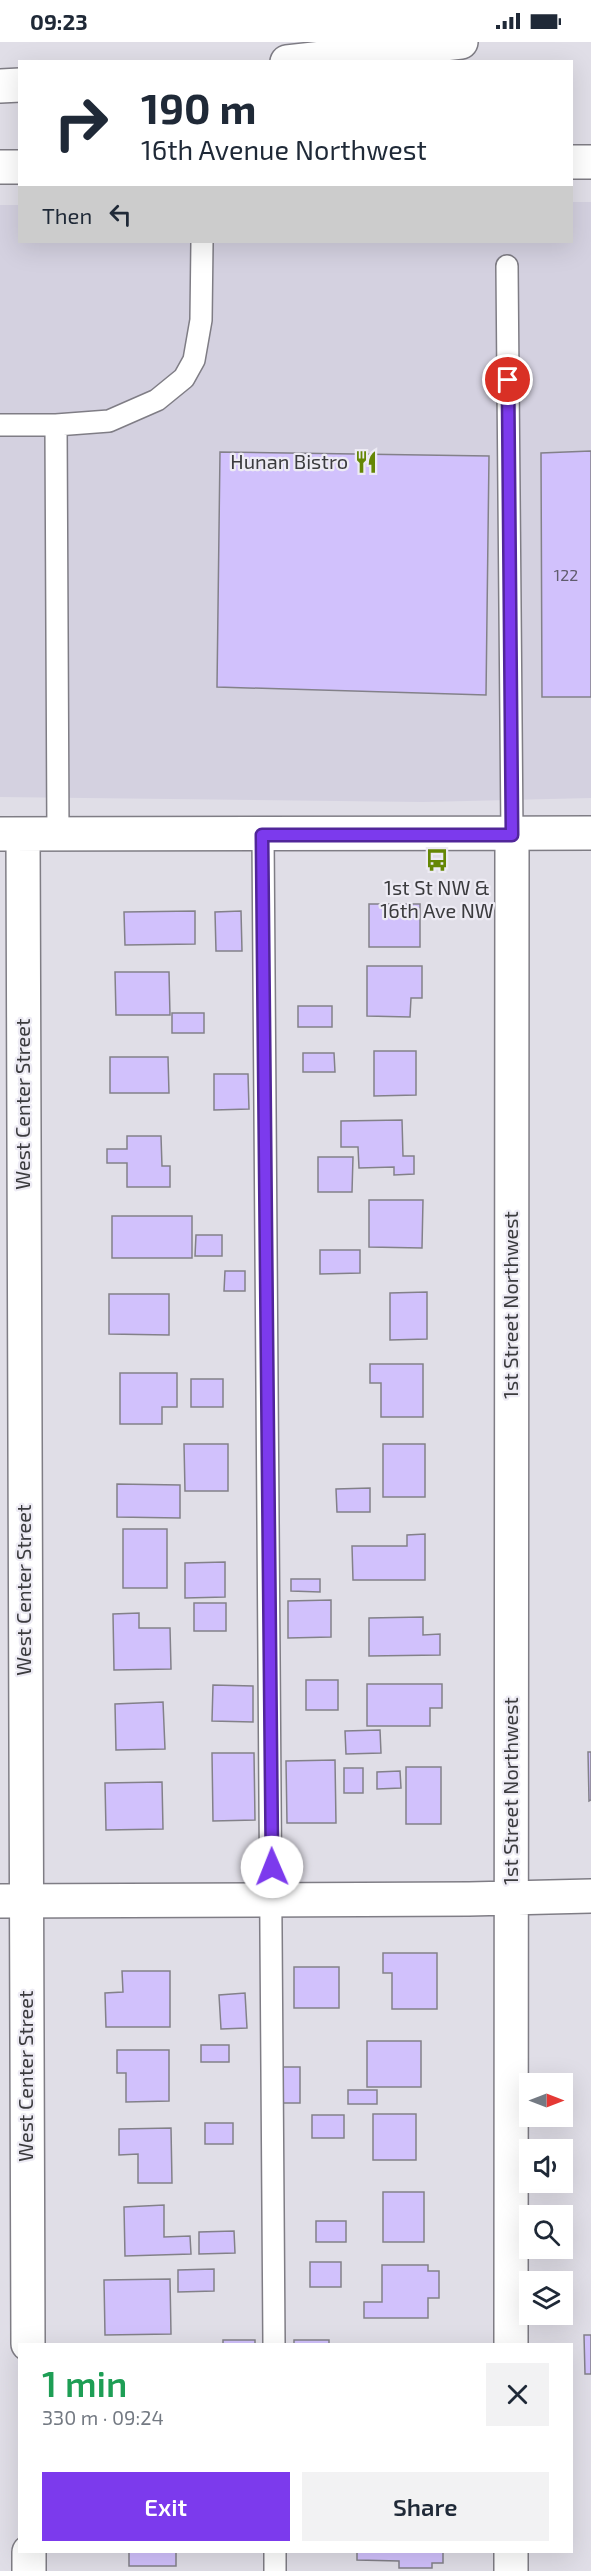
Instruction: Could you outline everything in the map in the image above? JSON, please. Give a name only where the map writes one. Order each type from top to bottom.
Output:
[{"type":"main road","points":[[304,60],[461,42]]},
{"type":"main road","points":[[0,86],[18,85]]},
{"type":"main road","points":[[573,162],[591,162]]},
{"type":"main road","points":[[0,167],[18,167]]},
{"type":"main road","points":[[11,834],[512,835],[591,833]]},
{"type":"main road","name":"West Center Street","points":[[11,834],[13,1901],[28,2343]]},
{"type":"main road","name":"1st Street Northwest","points":[[511,2343],[512,835]]},
{"type":"main road","points":[[13,1901],[510,1899],[591,1896]]},
{"type":"main road","points":[[29,2553],[29,2571]]},
{"type":"main road","points":[[511,2553],[512,2571]]},
{"type":"lane","points":[[0,425],[56,425],[109,421],[157,400],[184,378],[194,360],[201,320],[202,243]]},
{"type":"lane","name":"1st Street Northwest","points":[[507,266],[512,835]]},
{"type":"lane","points":[[56,425],[58,835]]},
{"type":"lane","points":[[262,835],[274,2343]]},
{"type":"lane","points":[[275,2553],[275,2571]]},
{"type":"shaded area","points":[[573,202],[591,202],[591,798],[423,802],[0,797],[0,205],[18,205],[18,243],[573,243]]},
{"type":"building","points":[[591,451],[591,697],[542,697],[541,453]]},
{"type":"building","points":[[220,452],[489,456],[486,695],[217,687]]},
{"type":"building","points":[[369,904],[420,904],[420,947],[369,947]]},
{"type":"building","points":[[195,911],[195,944],[125,945],[124,912]]},
{"type":"building","points":[[241,911],[242,951],[216,951],[215,912]]},
{"type":"building","points":[[367,966],[422,966],[422,998],[411,998],[410,1017],[367,1016]]},
{"type":"building","points":[[115,972],[169,972],[170,1015],[116,1015]]},
{"type":"building","points":[[298,1006],[332,1006],[332,1027],[298,1027]]},
{"type":"building","points":[[172,1013],[204,1013],[204,1033],[172,1033]]},
{"type":"building","points":[[374,1051],[416,1051],[416,1095],[374,1096]]},
{"type":"building","points":[[303,1053],[334,1053],[335,1072],[303,1072]]},
{"type":"building","points":[[110,1057],[168,1057],[169,1093],[110,1093]]},
{"type":"building","points":[[214,1074],[248,1074],[249,1109],[214,1110]]},
{"type":"building","points":[[402,1120],[403,1156],[414,1156],[414,1174],[394,1175],[394,1167],[359,1168],[358,1147],[341,1147],[341,1121]]},
{"type":"building","points":[[127,1136],[161,1136],[162,1166],[170,1166],[170,1187],[127,1187],[127,1163],[107,1163],[107,1149],[127,1149]]},
{"type":"building","points":[[318,1157],[353,1157],[352,1192],[318,1192]]},
{"type":"building","points":[[369,1200],[423,1200],[422,1248],[369,1247]]},
{"type":"building","points":[[112,1216],[192,1216],[192,1258],[112,1258]]},
{"type":"building","points":[[196,1235],[222,1235],[222,1256],[195,1256]]},
{"type":"building","points":[[320,1250],[360,1250],[360,1273],[320,1274]]},
{"type":"building","points":[[225,1271],[245,1271],[245,1291],[224,1291]]},
{"type":"building","points":[[427,1292],[427,1339],[390,1340],[390,1293]]},
{"type":"building","points":[[109,1294],[169,1294],[169,1335],[109,1334]]},
{"type":"building","points":[[370,1364],[423,1364],[423,1417],[381,1417],[381,1383],[370,1383]]},
{"type":"building","points":[[120,1373],[177,1373],[177,1407],[162,1407],[162,1424],[120,1424]]},
{"type":"building","points":[[191,1379],[223,1379],[223,1407],[191,1407]]},
{"type":"building","points":[[184,1444],[228,1444],[228,1491],[185,1491]]},
{"type":"building","points":[[383,1444],[425,1444],[425,1497],[383,1497]]},
{"type":"building","points":[[117,1484],[180,1485],[180,1518],[117,1517]]},
{"type":"building","points":[[370,1488],[370,1512],[337,1512],[336,1489]]},
{"type":"building","points":[[123,1529],[167,1529],[167,1588],[123,1588]]},
{"type":"building","points":[[425,1534],[425,1580],[353,1580],[352,1546],[407,1546],[407,1535]]},
{"type":"building","points":[[225,1562],[225,1597],[185,1598],[185,1563]]},
{"type":"building","points":[[291,1579],[320,1579],[320,1592],[291,1591]]},
{"type":"building","points":[[331,1600],[331,1637],[288,1638],[288,1601]]},
{"type":"building","points":[[194,1603],[226,1603],[226,1631],[194,1631]]},
{"type":"building","points":[[139,1613],[139,1628],[170,1628],[171,1669],[114,1670],[113,1614]]},
{"type":"building","points":[[423,1617],[423,1635],[440,1634],[440,1655],[369,1656],[369,1618]]},
{"type":"building","points":[[306,1680],[338,1680],[338,1710],[306,1710]]},
{"type":"building","points":[[367,1684],[442,1684],[442,1708],[430,1708],[430,1726],[367,1726]]},
{"type":"building","points":[[213,1685],[253,1686],[253,1722],[212,1721]]},
{"type":"building","points":[[163,1702],[165,1749],[116,1750],[115,1704]]},
{"type":"building","points":[[380,1730],[381,1753],[346,1754],[345,1731]]},
{"type":"building","points":[[588,1752],[591,1752],[591,1800],[589,1801]]},
{"type":"building","points":[[212,1753],[254,1753],[255,1820],[213,1821]]},
{"type":"building","points":[[335,1760],[336,1823],[287,1823],[286,1761]]},
{"type":"building","points":[[406,1767],[441,1767],[441,1824],[406,1824]]},
{"type":"building","points":[[344,1768],[363,1768],[363,1793],[344,1793]]},
{"type":"building","points":[[400,1771],[401,1788],[377,1789],[377,1772]]},
{"type":"building","points":[[162,1782],[163,1829],[106,1830],[105,1783]]},
{"type":"building","points":[[383,1953],[437,1953],[437,2009],[392,2009],[392,1973],[383,1973]]},
{"type":"building","points":[[294,1967],[339,1967],[339,2008],[294,2008]]},
{"type":"building","points":[[122,1971],[170,1971],[170,2027],[106,2027],[105,1993],[123,1992]]},
{"type":"building","points":[[245,1993],[247,2028],[221,2029],[219,1995]]},
{"type":"building","points":[[367,2041],[421,2041],[421,2087],[367,2087]]},
{"type":"building","points":[[201,2045],[229,2045],[229,2062],[201,2062]]},
{"type":"building","points":[[117,2050],[169,2050],[169,2101],[126,2102],[126,2073],[117,2073]]},
{"type":"building","points":[[283,2067],[300,2067],[300,2103],[283,2103]]},
{"type":"building","points":[[348,2090],[377,2090],[377,2104],[348,2104]]},
{"type":"building","points":[[373,2114],[416,2114],[416,2160],[373,2160]]},
{"type":"building","points":[[312,2115],[344,2115],[344,2138],[312,2138]]},
{"type":"building","points":[[205,2123],[233,2123],[233,2144],[205,2144]]},
{"type":"building","points":[[171,2128],[172,2183],[138,2183],[138,2154],[119,2155],[119,2129]]},
{"type":"building","points":[[383,2192],[424,2192],[424,2242],[383,2242]]},
{"type":"building","points":[[164,2205],[164,2237],[190,2236],[191,2254],[125,2256],[124,2207]]},
{"type":"building","points":[[316,2221],[346,2221],[346,2242],[316,2242]]},
{"type":"building","points":[[234,2231],[235,2253],[199,2254],[199,2232]]},
{"type":"building","points":[[310,2262],[341,2262],[341,2287],[310,2287]]},
{"type":"building","points":[[382,2265],[428,2265],[428,2271],[439,2271],[439,2298],[428,2298],[428,2318],[364,2318],[364,2302],[382,2302]]},
{"type":"building","points":[[214,2269],[214,2291],[178,2292],[178,2270]]},
{"type":"building","points":[[170,2279],[171,2334],[105,2335],[104,2280]]},
{"type":"building","points":[[584,2335],[591,2335],[591,2374],[585,2374]]},
{"type":"building","points":[[223,2340],[255,2340],[255,2343],[223,2343]]},
{"type":"building","points":[[294,2340],[329,2340],[329,2343],[294,2343]]},
{"type":"building","points":[[129,2553],[176,2553],[176,2566],[129,2566]]},
{"type":"building","points":[[357,2553],[443,2553],[443,2563],[432,2563],[432,2568],[399,2568],[399,2561],[357,2560]]},
{"type":"place","name":"Hunan Bistro","points":[[366,462]]},
{"type":"place","name":"1st St NW & 16th Ave NW","points":[[437,860]]},
{"type":"route","points":[[272,1867],[262,835],[512,835],[508,380]]}]
